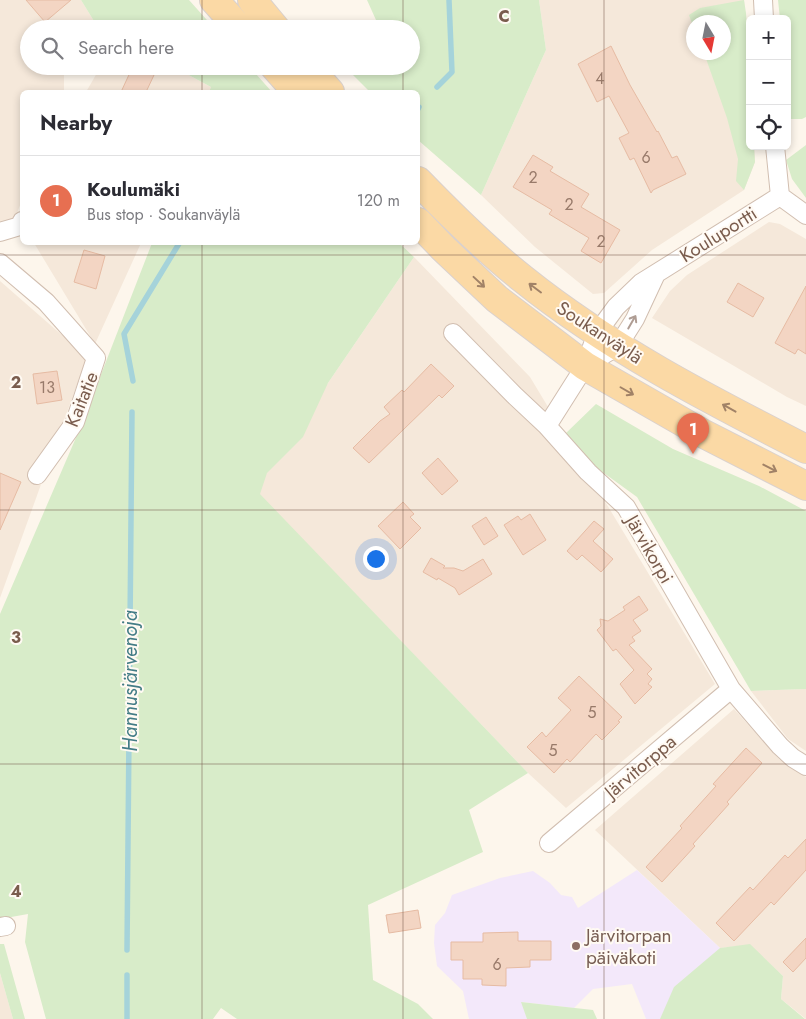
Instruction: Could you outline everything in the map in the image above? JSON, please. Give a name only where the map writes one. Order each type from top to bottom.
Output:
[{"type":"main road","points":[[214,0],[232,20]]},
{"type":"main road","points":[[252,0],[269,20]]},
{"type":"main road","points":[[282,75],[295,90]]},
{"type":"main road","points":[[315,75],[328,90]]},
{"type":"main road","name":"Soukanväylä","points":[[420,183],[472,236],[508,267],[549,299],[607,339],[806,449]]},
{"type":"main road","name":"Soukanväylä","points":[[420,224],[497,299],[585,366],[702,433],[806,486]]},
{"type":"street","points":[[763,0],[764,15]]},
{"type":"street","points":[[775,150],[780,196],[806,215]]},
{"type":"street","name":"Kouluportti","points":[[585,366],[607,339],[616,307],[641,283],[780,196]]},
{"type":"street","points":[[0,232],[20,226]]},
{"type":"street","name":"Kaitatie","points":[[0,263],[46,302],[96,358],[75,422],[37,474]]},
{"type":"street","name":"Kouluportti","points":[[585,366],[607,339],[635,319],[657,274]]},
{"type":"street","name":"Järvikorpi","points":[[453,333],[547,426],[588,472],[626,507],[731,689],[780,746],[793,758],[806,766]]},
{"type":"street","points":[[547,426],[585,366]]},
{"type":"street","name":"Järvitorppa","points":[[549,843],[731,689]]},
{"type":"shaded area","points":[[0,0],[81,0],[93,20],[20,20],[20,75],[64,75],[64,90],[20,90],[20,205],[14,221],[0,224]]},
{"type":"shaded area","points":[[539,0],[744,0],[746,26],[746,150],[754,150],[755,162],[744,190],[652,250],[604,293],[593,294],[535,247],[481,195],[546,50]]},
{"type":"shaded area","points":[[96,75],[189,75],[211,87],[210,90],[87,90]]},
{"type":"shaded area","points":[[769,222],[780,224],[806,239],[806,406],[787,397],[652,318],[670,291],[687,275]]},
{"type":"shaded area","points":[[35,245],[140,245],[95,344]]},
{"type":"shaded area","points":[[414,257],[530,377],[715,684],[566,808],[528,773],[255,490]]},
{"type":"shaded area","points":[[0,281],[87,357],[0,598]]},
{"type":"shaded area","points":[[806,689],[806,751],[788,739],[751,691]]},
{"type":"shaded area","points":[[734,709],[779,759],[806,777],[806,1019],[781,999],[783,976],[750,945],[720,948],[595,830]]},
{"type":"shaded area","name":"Järvitorpan päiväkoti","points":[[637,870],[720,948],[708,970],[660,1019],[646,1019],[632,984],[593,989],[574,1008],[522,1002],[527,1019],[469,1019],[463,991],[437,966],[434,943],[435,925],[445,913],[452,895],[500,878],[533,871],[550,883],[561,895],[572,897],[578,908]]},
{"type":"shaded area","points":[[0,973],[13,1019],[0,1019]]},
{"type":"green space","points":[[81,0],[189,0],[207,20],[93,20]]},
{"type":"green space","points":[[367,0],[539,0],[546,50],[481,195],[420,142],[420,90],[368,90],[353,75],[420,75],[420,20],[376,20]]},
{"type":"green space","points":[[744,0],[746,15],[746,150],[754,150],[755,162],[744,190],[736,181],[738,159],[727,118],[706,60],[731,60],[731,15],[689,15],[700,8]]},
{"type":"green space","points":[[778,0],[806,0],[806,117],[802,119],[791,119],[791,15],[780,15]]},
{"type":"green space","points":[[189,75],[257,75],[270,90],[210,90],[211,87]]},
{"type":"green space","points":[[806,145],[806,198],[792,179],[786,160]]},
{"type":"green space","points":[[151,245],[401,245],[414,257],[328,383],[303,437],[267,473],[260,494],[528,773],[469,810],[483,852],[368,905],[373,980],[418,1004],[433,1019],[237,1019],[221,1008],[213,1019],[46,1019],[25,942],[28,914],[0,919],[0,614],[81,426]]},
{"type":"green space","points":[[596,404],[673,449],[759,486],[806,511],[806,689],[751,691],[637,497],[590,463],[565,434]]},
{"type":"green space","points":[[0,944],[4,944],[25,1019],[13,1019],[0,973]]},
{"type":"green space","points":[[750,944],[783,976],[781,999],[805,1019],[660,1019],[674,987],[720,948]]},
{"type":"green space","points":[[521,1002],[593,1010],[597,1019],[527,1019]]},
{"type":"building","points":[[26,0],[71,0],[47,20],[43,20]]},
{"type":"building","points":[[611,46],[630,85],[672,158],[677,156],[686,174],[653,190],[651,193],[634,158],[630,160],[619,138],[629,133],[609,96],[597,102],[578,64]]},
{"type":"building","points":[[129,75],[154,75],[147,90],[122,90]]},
{"type":"building","points":[[533,155],[553,167],[550,171],[589,194],[581,207],[620,230],[601,263],[581,251],[589,238],[549,214],[552,210],[513,187]]},
{"type":"building","points":[[84,250],[105,256],[96,289],[74,282]]},
{"type":"building","points":[[738,283],[764,298],[753,317],[727,302]]},
{"type":"building","points":[[806,286],[806,354],[798,349],[795,354],[775,343]]},
{"type":"building","points":[[431,364],[454,386],[442,398],[439,395],[369,463],[353,448],[380,421],[390,414],[384,407],[402,390],[404,392]]},
{"type":"building","points":[[57,371],[62,400],[37,404],[33,374]]},
{"type":"building","points":[[438,458],[458,481],[442,495],[422,473]]},
{"type":"building","points":[[0,473],[21,482],[0,530]]},
{"type":"building","points":[[403,502],[414,514],[410,517],[421,528],[400,549],[378,526]]},
{"type":"building","points":[[530,514],[546,540],[523,555],[504,525],[518,516],[521,520]]},
{"type":"building","points":[[486,517],[498,536],[484,545],[472,526]]},
{"type":"building","points":[[594,521],[604,529],[593,541],[613,559],[601,572],[582,555],[577,560],[567,551]]},
{"type":"building","points":[[431,558],[445,566],[443,568],[454,568],[463,571],[483,559],[492,574],[459,595],[455,588],[423,572]]},
{"type":"building","points":[[639,596],[648,610],[633,620],[641,631],[632,637],[635,641],[629,645],[652,669],[647,674],[652,679],[648,684],[652,687],[635,704],[620,684],[634,670],[616,649],[613,651],[597,630],[601,626],[600,619],[608,621],[625,610],[623,607]]},
{"type":"building","points":[[579,676],[622,717],[618,721],[620,722],[602,740],[596,734],[570,762],[567,759],[554,773],[527,747],[542,732],[546,737],[571,710],[558,698]]},
{"type":"building","points":[[746,748],[762,763],[693,844],[695,846],[662,882],[646,867],[682,828],[680,826],[716,786],[713,784]]},
{"type":"building","points":[[806,839],[806,870],[774,905],[771,902],[734,941],[716,923],[750,887],[753,890],[785,855],[788,858]]},
{"type":"building","points":[[418,910],[421,928],[389,933],[386,915]]},
{"type":"building","points":[[518,932],[518,941],[551,941],[551,960],[530,960],[530,967],[506,968],[506,986],[482,985],[482,979],[463,979],[463,960],[451,960],[451,942],[483,942],[483,933]]},
{"type":"building","points":[[806,938],[806,958],[793,972],[783,962]]},
{"type":"waterway","name":"Hannusjärvenoja","points":[[437,87],[452,72],[449,0]]},
{"type":"waterway","name":"Hannusjärvenoja","points":[[133,381],[124,334],[178,245]]},
{"type":"waterway","name":"Hannusjärvenoja","points":[[127,950],[132,412]]},
{"type":"waterway","name":"Hannusjärvenoja","points":[[127,975],[127,1019]]},
{"type":"place","name":"Koulumäki","points":[[693,454]]},
{"type":"place","name":"Järvitorpan päiväkoti","points":[[576,946]]}]
